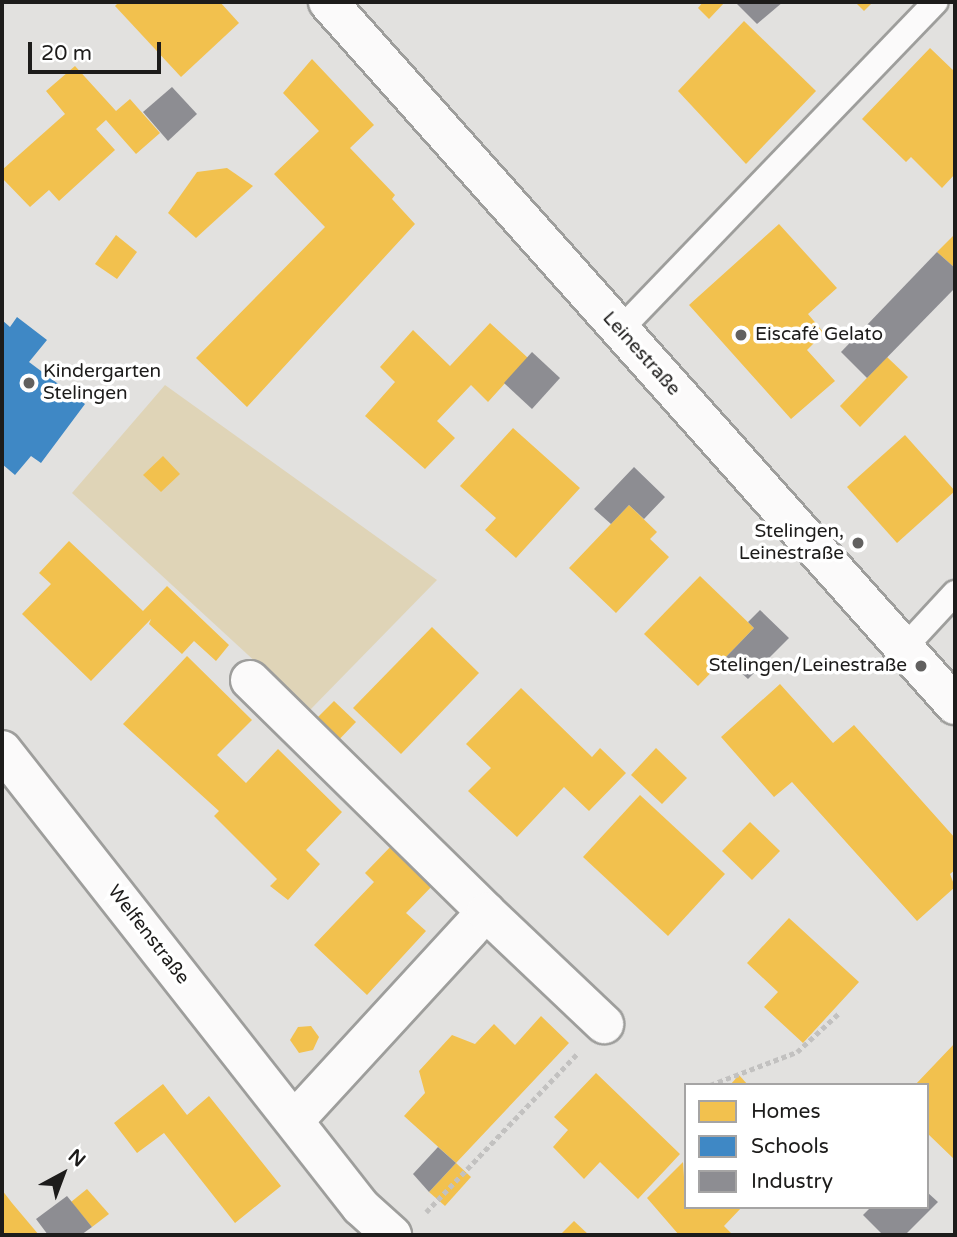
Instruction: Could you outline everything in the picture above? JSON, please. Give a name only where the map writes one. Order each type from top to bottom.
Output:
[{"type":"street","name":"Leinestraße","points":[[328,2],[955,705]]},
{"type":"street","points":[[250,680],[604,1024]]},
{"type":"street","name":"Welfenstraße","points":[[2,750],[361,1207],[407,1226]]},
{"type":"street","points":[[295,1120],[486,912]]},
{"type":"lane","points":[[620,330],[936,2]]},
{"type":"lane","points":[[904,648],[955,593]]},
{"type":"path","points":[[715,1083],[797,1052],[838,1014]]},
{"type":"path","points":[[407,1226],[604,1024]]},
{"type":"shaded area","points":[[165,385],[437,580],[309,711],[72,493]]},
{"type":"building: Homes","points":[[119,2],[220,2],[239,23],[181,77],[115,6]]},
{"type":"building: Homes","points":[[703,2],[725,2],[709,19],[698,8]]},
{"type":"building: Homes","points":[[855,2],[873,2],[864,11]]},
{"type":"building: Homes","points":[[744,21],[816,91],[746,164],[678,91]]},
{"type":"building: Homes","points":[[930,48],[955,72],[955,174],[942,188],[911,157],[906,162],[862,119]]},
{"type":"building: Homes","points":[[312,59],[374,125],[350,148],[395,195],[392,199],[415,224],[247,407],[196,358],[325,227],[274,174],[319,131],[283,93]]},
{"type":"building: Homes","points":[[75,66],[116,111],[130,99],[160,133],[136,154],[106,120],[96,129],[115,150],[59,201],[49,190],[30,207],[2,178],[2,170],[65,114],[46,91]]},
{"type":"building: Homes","points":[[227,168],[253,186],[196,238],[168,213],[197,172]]},
{"type":"building: Homes","points":[[779,224],[837,288],[808,314],[824,333],[807,350],[835,381],[791,419],[689,305]]},
{"type":"building: Homes","points":[[955,234],[955,268],[937,252]]},
{"type":"building: Homes","points":[[116,235],[137,252],[117,279],[95,264]]},
{"type":"building: Homes","points":[[490,323],[528,358],[488,402],[471,385],[437,421],[455,438],[425,469],[365,416],[395,382],[380,367],[413,330],[450,366]]},
{"type":"building: Homes","points":[[887,357],[908,377],[860,427],[840,406]]},
{"type":"building: Homes","points":[[513,428],[580,488],[516,558],[485,530],[496,518],[460,486]]},
{"type":"building: Homes","points":[[905,435],[955,491],[897,543],[847,487]]},
{"type":"building: Homes","points":[[163,456],[180,474],[161,492],[143,475]]},
{"type":"building: Homes","points":[[629,505],[657,532],[650,539],[669,557],[616,613],[569,568]]},
{"type":"building: Homes","points":[[69,541],[143,611],[167,586],[229,645],[216,661],[194,641],[182,654],[149,624],[151,619],[91,681],[22,614],[51,584],[39,573]]},
{"type":"building: Homes","points":[[700,576],[754,628],[698,686],[644,634]]},
{"type":"building: Homes","points":[[432,627],[479,673],[401,754],[353,708]]},
{"type":"building: Homes","points":[[187,656],[252,720],[217,755],[246,783],[278,749],[342,812],[306,850],[320,864],[288,900],[270,886],[277,879],[214,816],[219,811],[123,724]]},
{"type":"building: Homes","points":[[780,684],[833,743],[854,725],[955,838],[955,870],[950,874],[955,887],[917,921],[792,782],[774,797],[721,737]]},
{"type":"building: Homes","points":[[521,688],[592,757],[600,748],[626,773],[589,811],[564,787],[517,837],[468,791],[491,768],[466,744]]},
{"type":"building: Homes","points":[[334,701],[356,722],[330,749],[307,728]]},
{"type":"building: Homes","points":[[656,748],[687,778],[662,804],[631,775]]},
{"type":"building: Homes","points":[[640,795],[725,874],[668,936],[583,857]]},
{"type":"building: Homes","points":[[750,822],[780,851],[752,880],[722,851]]},
{"type":"building: Homes","points":[[396,841],[437,881],[406,913],[426,931],[367,995],[314,945],[374,882],[365,873]]},
{"type":"building: Homes","points":[[789,918],[859,982],[803,1043],[764,1007],[778,992],[747,963]]},
{"type":"building: Homes","points":[[541,1016],[569,1043],[456,1163],[404,1116],[425,1093],[419,1071],[452,1035],[475,1044],[494,1024],[515,1045]]},
{"type":"building: Homes","points":[[311,1026],[319,1037],[313,1050],[299,1053],[290,1040],[298,1027]]},
{"type":"building: Homes","points":[[955,1043],[955,1160],[929,1135],[929,1083],[917,1083]]},
{"type":"building: Homes","points":[[596,1073],[680,1154],[638,1199],[600,1162],[584,1179],[553,1147],[568,1130],[554,1117]]},
{"type":"building: Homes","points":[[739,1075],[746,1083],[732,1083]]},
{"type":"building: Homes","points":[[163,1084],[187,1115],[209,1096],[281,1186],[235,1223],[164,1133],[137,1153],[114,1123]]},
{"type":"building: Homes","points":[[683,1162],[684,1209],[740,1209],[724,1226],[733,1235],[679,1235],[647,1198]]},
{"type":"building: Homes","points":[[456,1163],[471,1177],[445,1206],[429,1192]]},
{"type":"building: Homes","points":[[87,1189],[109,1214],[92,1227],[71,1202]]},
{"type":"building: Homes","points":[[2,1190],[12,1203],[39,1235],[2,1235]]},
{"type":"building: Homes","points":[[574,1221],[589,1235],[560,1235]]},
{"type":"building: Schools","name":"Kindergarten Stelingen","points":[[17,317],[47,340],[29,362],[85,404],[41,463],[31,456],[15,475],[2,464],[2,320],[10,327]]},
{"type":"building: Industry","points":[[735,2],[783,2],[757,24]]},
{"type":"building: Industry","points":[[172,87],[197,114],[168,141],[143,112]]},
{"type":"building: Industry","points":[[937,252],[955,268],[955,288],[867,378],[841,352]]},
{"type":"building: Industry","points":[[532,352],[560,378],[532,409],[504,383]]},
{"type":"building: Industry","points":[[634,467],[665,497],[644,519],[629,505],[611,524],[594,509]]},
{"type":"building: Industry","points":[[760,610],[789,638],[748,679],[725,658],[754,628],[748,622]]},
{"type":"building: Industry","points":[[438,1147],[456,1163],[429,1192],[413,1174]]},
{"type":"building: Industry","points":[[929,1194],[938,1202],[905,1235],[883,1235],[863,1215],[869,1209],[929,1209]]},
{"type":"building: Industry","points":[[67,1196],[92,1227],[81,1235],[48,1235],[36,1219]]},
{"type":"place","name":"Eiscafé Gelato","points":[[741,335]]},
{"type":"place","name":"Kindergarten Stelingen","points":[[29,383]]},
{"type":"place","name":"Stelingen, Leinestraße","points":[[858,543]]},
{"type":"place","name":"Stelingen/Leinestraße","points":[[921,666]]}]
